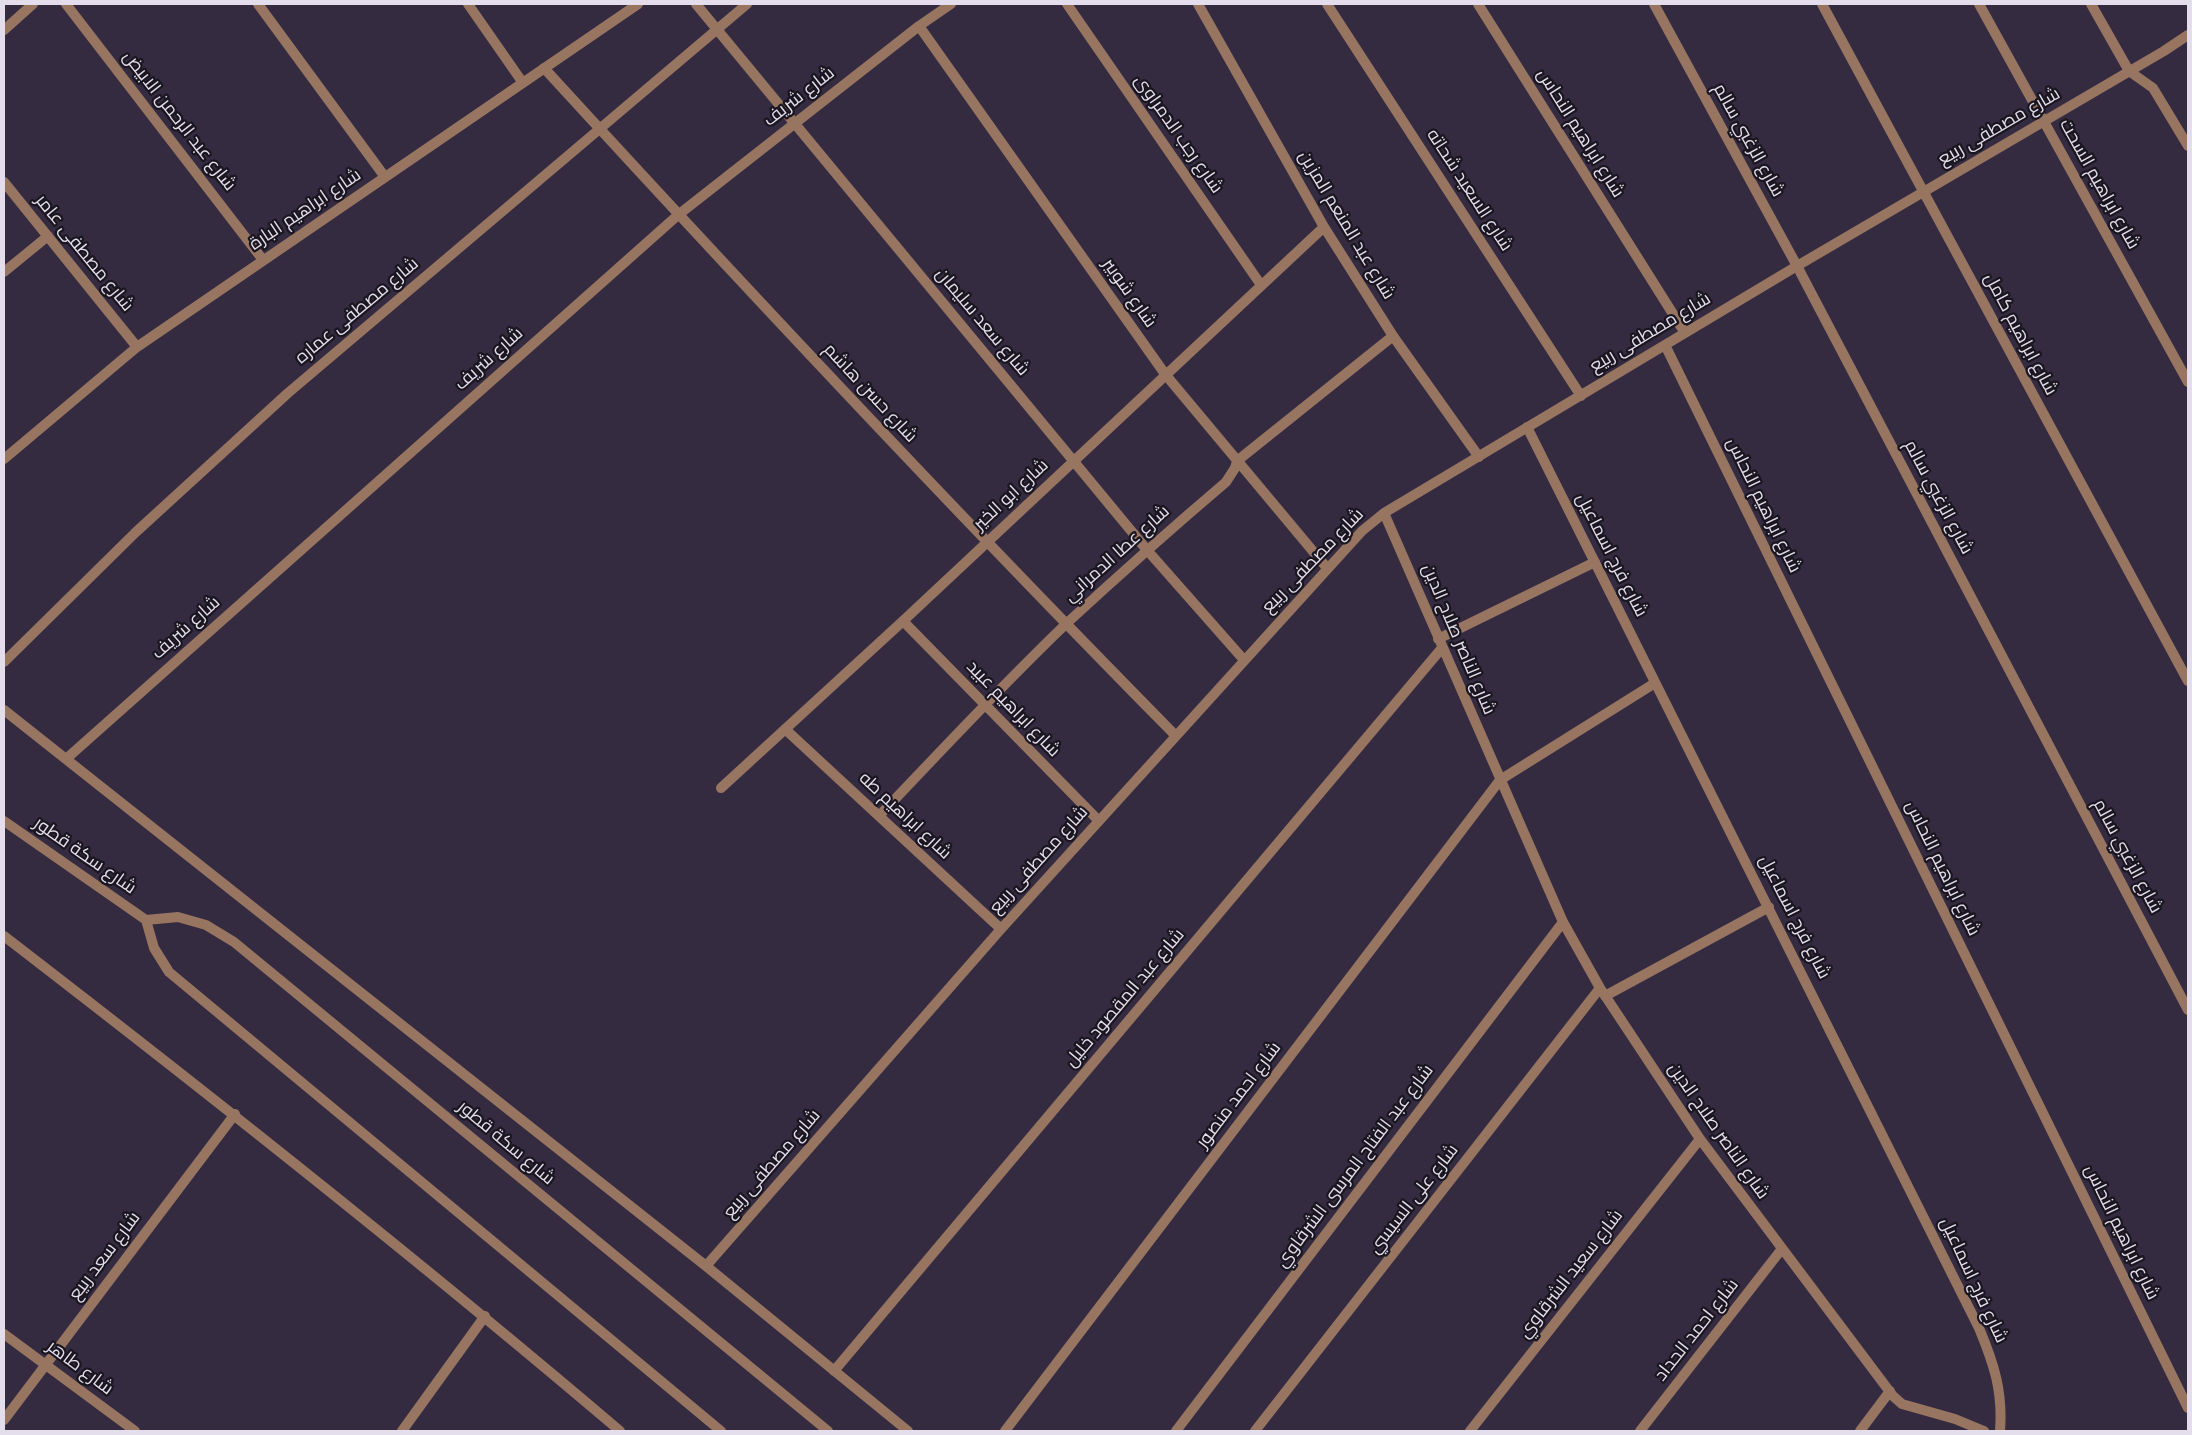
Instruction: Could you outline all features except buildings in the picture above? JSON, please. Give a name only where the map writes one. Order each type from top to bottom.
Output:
[{"type":"street","points":[[4,30],[33,4]]},
{"type":"street","name":"شارع عبد الرحمن الابيض","points":[[66,4],[264,260]]},
{"type":"street","points":[[258,4],[385,177]]},
{"type":"street","points":[[468,4],[523,83]]},
{"type":"street","name":"شارع ابراهيم البارة","points":[[4,459],[137,347],[638,4]]},
{"type":"street","name":"شارع سعد سليمان","points":[[696,4],[1147,550],[1244,660]]},
{"type":"street","name":"شارع مصطفى عماره","points":[[4,662],[136,532],[274,405],[747,4]]},
{"type":"street","name":"شارع شريف","points":[[66,759],[678,215],[919,26],[951,4]]},
{"type":"street","name":"شارع رجب الدمراوى","points":[[1066,4],[1260,285]]},
{"type":"street","name":"شارع عبد المنعم المزين","points":[[1198,4],[1324,227],[1393,336],[1478,457]]},
{"type":"street","name":"شارع السعيد شحاته","points":[[1327,4],[1581,396]]},
{"type":"street","name":"شارع ابراهيم النحاس","points":[[1478,4],[1685,333]]},
{"type":"street","name":"شارع الزغبي سالم","points":[[1654,4],[1797,266],[2188,1010]]},
{"type":"street","name":"شارع ابراهيم كامل","points":[[1822,4],[2188,681]]},
{"type":"street","name":"شارع ابراهيم السحت","points":[[1979,4],[2188,382]]},
{"type":"street","points":[[2091,4],[2129,71],[2153,88],[2188,146]]},
{"type":"street","name":"شارع شوبير","points":[[919,26],[1165,374],[1327,568]]},
{"type":"street","name":"شارع مصطفى ربيع","points":[[706,1266],[1001,929],[1362,531],[1384,513],[2188,35]]},
{"type":"street","name":"شارع حسن هاشم","points":[[544,68],[678,215],[987,542],[1176,736]]},
{"type":"street","name":"شارع مصطفى عامر","points":[[4,182],[137,347]]},
{"type":"street","name":"شارع ابو الخير","points":[[721,788],[903,621],[1324,227]]},
{"type":"street","points":[[4,272],[48,236]]},
{"type":"street","name":"شارع عطا الدمراني","points":[[879,816],[985,705],[1066,624],[1147,550],[1226,482],[1235,468],[1237,460],[1393,336]]},
{"type":"street","name":"شارع ابراهيم النحاس","points":[[1665,345],[2188,1408]]},
{"type":"street","name":"شارع فرج اسماعيل","points":[[1527,428],[1770,907],[1979,1328],[1998,1380],[2002,1410],[2000,1431]]},
{"type":"street","name":"شارع الناصر صلاح الدين","points":[[1384,513],[1563,922],[1603,992],[1700,1139],[1781,1250],[1890,1391],[1902,1404],[1956,1419],[1984,1431]]},
{"type":"street","points":[[1440,644],[1595,562]]},
{"type":"street","name":"شارع ابراهيم عبيد","points":[[903,621],[1099,821]]},
{"type":"street","name":"شارع عبد المقصود خليل","points":[[834,1371],[1440,644]]},
{"type":"street","points":[[1500,780],[1656,683]]},
{"type":"street","points":[[4,710],[706,1266],[908,1431]]},
{"type":"street","name":"شارع ابراهيم طه","points":[[785,729],[1001,929]]},
{"type":"street","name":"شارع احمد منصور","points":[[1006,1431],[1500,780]]},
{"type":"street","name":"شارع سكة قطور","points":[[4,820],[146,920],[178,917],[206,925],[234,942],[828,1431]]},
{"type":"street","name":"شارع على السيسي","points":[[1255,1431],[1603,992],[1770,907]]},
{"type":"street","points":[[146,920],[154,948],[169,972],[721,1431]]},
{"type":"street","name":"شارع عبد الفتاح المرسى الشرقاوي","points":[[1176,1431],[1563,922]]},
{"type":"street","points":[[4,936],[235,1114],[485,1316],[620,1431]]},
{"type":"street","name":"شارع سعد ربيع","points":[[4,1420],[235,1114]]},
{"type":"street","name":"شارع سعيد الشرقاوي","points":[[1470,1431],[1700,1139]]},
{"type":"street","name":"شارع احمد الحداد","points":[[1640,1431],[1781,1250]]},
{"type":"street","points":[[402,1431],[485,1316]]},
{"type":"street","name":"شارع طاهر","points":[[4,1334],[134,1431]]},
{"type":"street","points":[[1860,1431],[1890,1391]]}]
